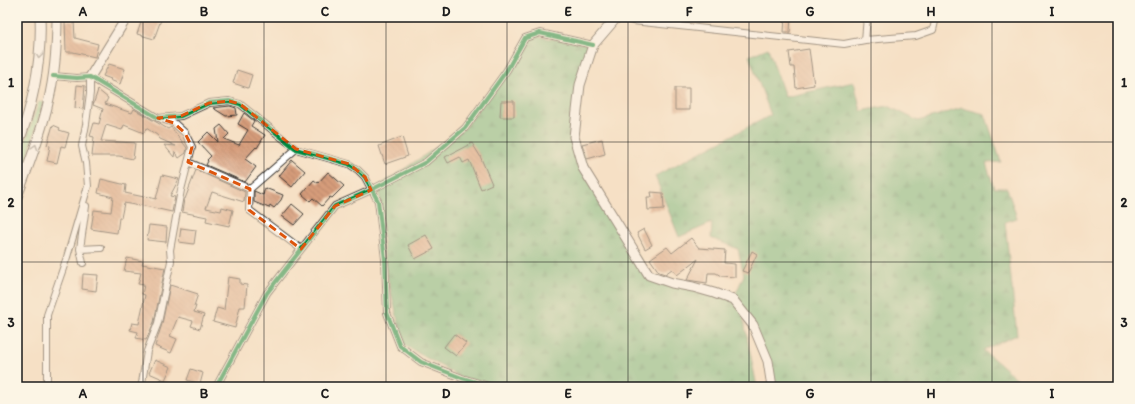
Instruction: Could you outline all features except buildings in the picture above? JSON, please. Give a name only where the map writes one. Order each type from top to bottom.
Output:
[{"type":"street","points":[[17,147],[33,96],[40,46],[40,17]]},
{"type":"street","points":[[17,197],[45,116],[56,52],[57,17]]},
{"type":"street","points":[[83,263],[80,249],[88,186],[86,163],[82,146],[89,101],[90,77],[127,17]]},
{"type":"street","points":[[617,17],[593,45],[580,85],[574,137],[582,168],[650,275],[672,283],[693,287],[733,300],[753,325],[768,361],[772,387]]},
{"type":"street","points":[[621,17],[633,21],[844,44],[865,40],[916,36],[933,30],[936,17]]},
{"type":"street","points":[[865,40],[868,17]]},
{"type":"street","points":[[216,387],[267,293],[335,206],[371,190],[426,162],[465,128],[507,70],[525,38],[540,33],[593,45]]},
{"type":"street","points":[[53,76],[77,78],[90,77],[158,118],[174,123],[185,133],[192,147],[170,250],[171,260],[158,323],[147,351],[142,383],[144,387]]},
{"type":"street","points":[[158,118],[181,116],[209,103],[229,101],[240,104],[296,149],[349,164],[358,170],[365,177],[378,201],[385,259],[387,313],[400,346],[421,362],[462,378],[492,387]]},
{"type":"street","points":[[296,149],[250,189],[249,210],[301,249]]},
{"type":"street","points":[[188,162],[250,189]]},
{"type":"street","points":[[47,387],[47,315],[68,257],[88,186]]},
{"type":"street","points":[[80,249],[101,248]]},
{"type":"highlighted area","points":[[229,101],[240,104],[296,149],[349,164],[365,177],[371,190],[335,206],[301,249],[249,210],[250,189],[188,162],[192,147],[185,133],[174,123],[158,118],[181,116],[209,103]]},
{"type":"green space","points":[[532,36],[593,45],[579,97],[574,137],[611,214],[650,275],[733,300],[744,275],[738,249],[711,238],[712,223],[679,237],[655,176],[771,115],[749,56],[768,48],[785,97],[854,82],[861,111],[888,106],[918,121],[962,108],[985,114],[1001,162],[986,163],[994,188],[1007,188],[1017,218],[1005,222],[1017,335],[983,350],[1027,387],[772,387],[768,361],[742,312],[757,387],[486,387],[462,378],[404,345],[385,267],[379,186],[465,128]]},
{"type":"green space","points":[[39,102],[43,102],[28,156],[17,185],[17,166]]},
{"type":"cycle path","points":[[216,387],[267,293],[335,206],[371,190],[426,162],[465,128],[507,70],[525,38],[540,33],[593,45]]},
{"type":"cycle path","points":[[53,76],[77,78],[90,77],[158,118],[181,116],[209,103],[229,101],[240,104],[296,149],[349,164],[358,170],[365,177],[378,201],[385,259],[387,313],[400,346],[421,362],[462,378],[492,387]]}]
